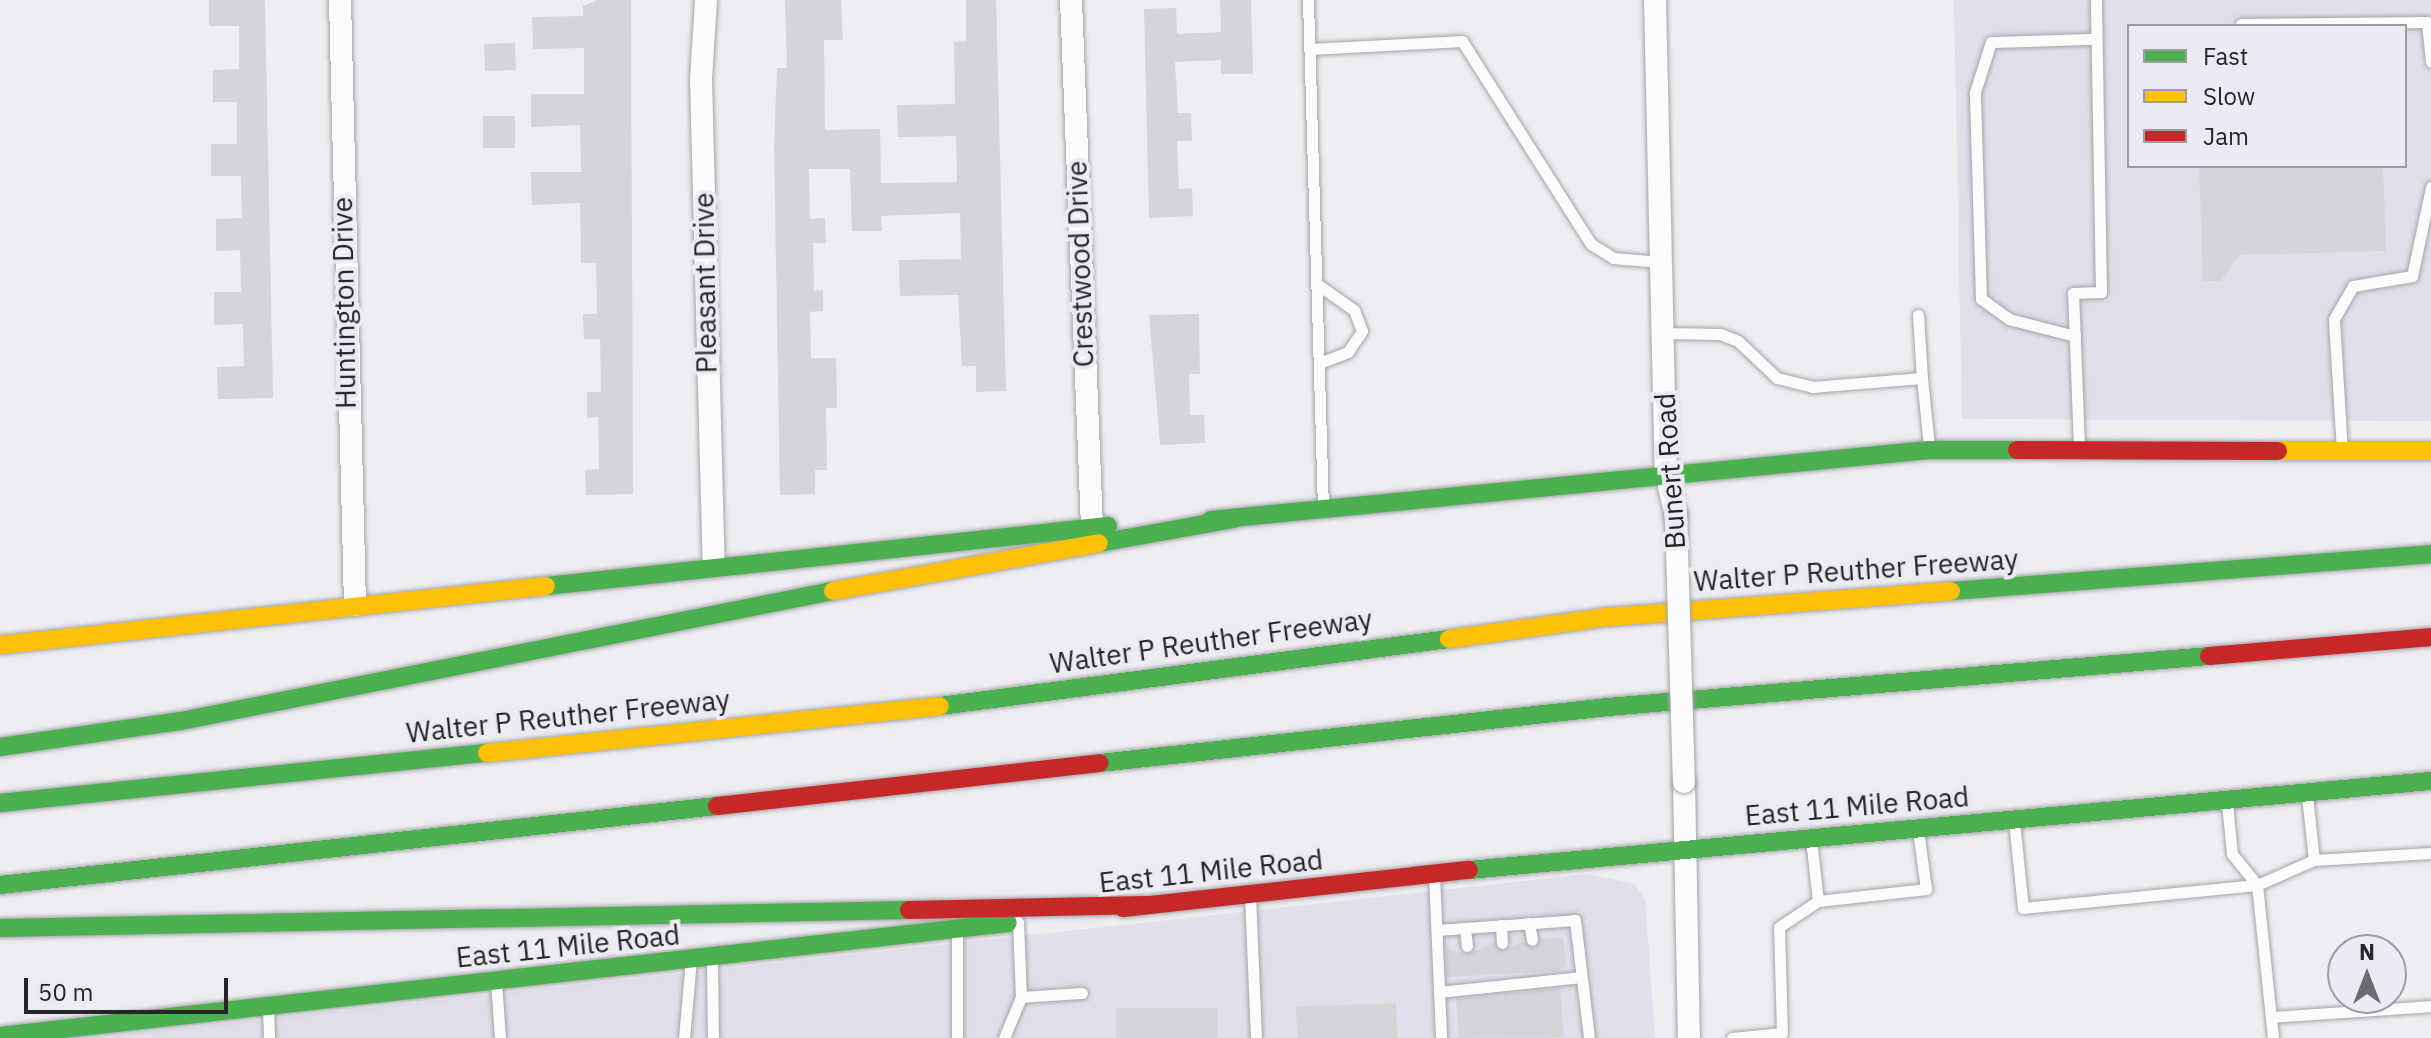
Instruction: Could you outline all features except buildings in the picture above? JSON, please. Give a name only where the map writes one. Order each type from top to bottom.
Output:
[{"type":"main road","points":[[0,645],[1092,527],[1234,519],[1929,450],[2431,451]]},
{"type":"main road","points":[[0,747],[181,721],[574,637],[1234,519]]},
{"type":"main road","name":"Walter P Reuther Freeway","points":[[0,803],[998,700],[1608,617],[2431,554]]},
{"type":"main road","points":[[0,885],[1624,706],[2431,637]]},
{"type":"main road","name":"East 11 Mile Road","points":[[0,1036],[43,1034],[1146,905],[1685,847],[2227,803],[2431,781]]},
{"type":"main road","points":[[0,928],[1146,905]]},
{"type":"street","name":"Huntington Drive","points":[[340,0],[355,605]]},
{"type":"street","name":"Pleasant Drive","points":[[706,0],[701,80],[714,566]]},
{"type":"street","name":"Crestwood Drive","points":[[1071,0],[1092,527]]},
{"type":"street","name":"Bunert Road","points":[[1655,0],[1666,474],[1676,516],[1689,1038]]},
{"type":"lane","points":[[1308,0],[1323,509]]},
{"type":"lane","points":[[2079,448],[2073,293],[2101,292],[2091,39],[2096,0]]},
{"type":"lane","points":[[2241,24],[2427,22],[2431,62]]},
{"type":"lane","points":[[2075,336],[2009,319],[1981,299],[1975,92],[1991,42],[2091,39]]},
{"type":"lane","points":[[1310,49],[1462,41],[1591,244],[1613,258],[1661,262]]},
{"type":"lane","points":[[2342,451],[2334,319],[2353,286],[2412,276],[2431,187]]},
{"type":"lane","points":[[1317,284],[1354,310],[1362,331],[1348,352],[1319,363]]},
{"type":"lane","points":[[1918,315],[1929,450]]},
{"type":"lane","points":[[1662,333],[1729,337],[1777,378],[1812,387],[1922,378]]},
{"type":"lane","points":[[2307,795],[2314,860]]},
{"type":"lane","points":[[2227,803],[2232,854],[2257,885],[2273,1038]]},
{"type":"lane","points":[[2014,821],[2023,908],[2257,885],[2314,860],[2431,853]]},
{"type":"lane","points":[[1732,1038],[1782,1033],[1779,927],[1818,901],[1926,889],[1918,829]]},
{"type":"lane","points":[[1811,838],[1818,901]]},
{"type":"lane","points":[[1434,874],[1441,1038]]},
{"type":"lane","points":[[1250,894],[1256,1038]]},
{"type":"lane","points":[[1437,930],[1575,920],[1589,1038]]},
{"type":"lane","points":[[1004,1038],[1021,997],[1018,922]]},
{"type":"lane","points":[[1529,923],[1532,940]]},
{"type":"lane","points":[[1501,925],[1502,943]]},
{"type":"lane","points":[[1465,928],[1467,946]]},
{"type":"lane","points":[[957,929],[957,1038]]},
{"type":"lane","points":[[712,958],[713,1038]]},
{"type":"lane","points":[[684,1038],[691,960]]},
{"type":"lane","points":[[1537,968],[1538,981]]},
{"type":"lane","points":[[1506,971],[1509,984]]},
{"type":"lane","points":[[1470,975],[1471,988]]},
{"type":"lane","points":[[1439,992],[1581,977]]},
{"type":"lane","points":[[496,982],[500,1038]]},
{"type":"lane","points":[[1021,997],[1082,993]]},
{"type":"lane","points":[[2271,1017],[2431,1006]]},
{"type":"lane","points":[[268,1007],[269,1038]]},
{"type":"shaded area","points":[[1954,0],[2431,0],[2431,421],[1962,419]]},
{"type":"shaded area","points":[[1587,874],[1634,884],[1645,899],[1655,1038],[94,1038]]},
{"type":"traffic: fast","points":[[1211,520],[1929,450],[2017,450]]},
{"type":"traffic: fast","points":[[1099,543],[1234,519]]},
{"type":"traffic: fast","points":[[546,586],[1108,526]]},
{"type":"traffic: fast","points":[[1951,591],[2431,554]]},
{"type":"traffic: fast","points":[[0,747],[181,721],[833,591]]},
{"type":"traffic: fast","points":[[940,706],[1449,639]]},
{"type":"traffic: fast","points":[[1100,763],[1608,707],[2209,656]]},
{"type":"traffic: fast","points":[[0,803],[487,753]]},
{"type":"traffic: fast","points":[[1469,870],[2431,781]]},
{"type":"traffic: fast","points":[[0,885],[717,806]]},
{"type":"traffic: fast","points":[[0,928],[909,910]]},
{"type":"traffic: fast","points":[[0,1036],[1008,923]]},
{"type":"traffic: slow","points":[[2278,451],[2431,451]]},
{"type":"traffic: slow","points":[[833,591],[1099,543]]},
{"type":"traffic: slow","points":[[0,645],[546,586]]},
{"type":"traffic: slow","points":[[1449,639],[1608,617],[1951,591]]},
{"type":"traffic: slow","points":[[487,753],[940,706]]},
{"type":"traffic: jam","points":[[2017,450],[2278,451]]},
{"type":"traffic: jam","points":[[2209,656],[2431,637]]},
{"type":"traffic: jam","points":[[717,806],[1100,763]]},
{"type":"traffic: jam","points":[[1123,908],[1469,870]]},
{"type":"traffic: jam","points":[[909,910],[1146,905]]}]
